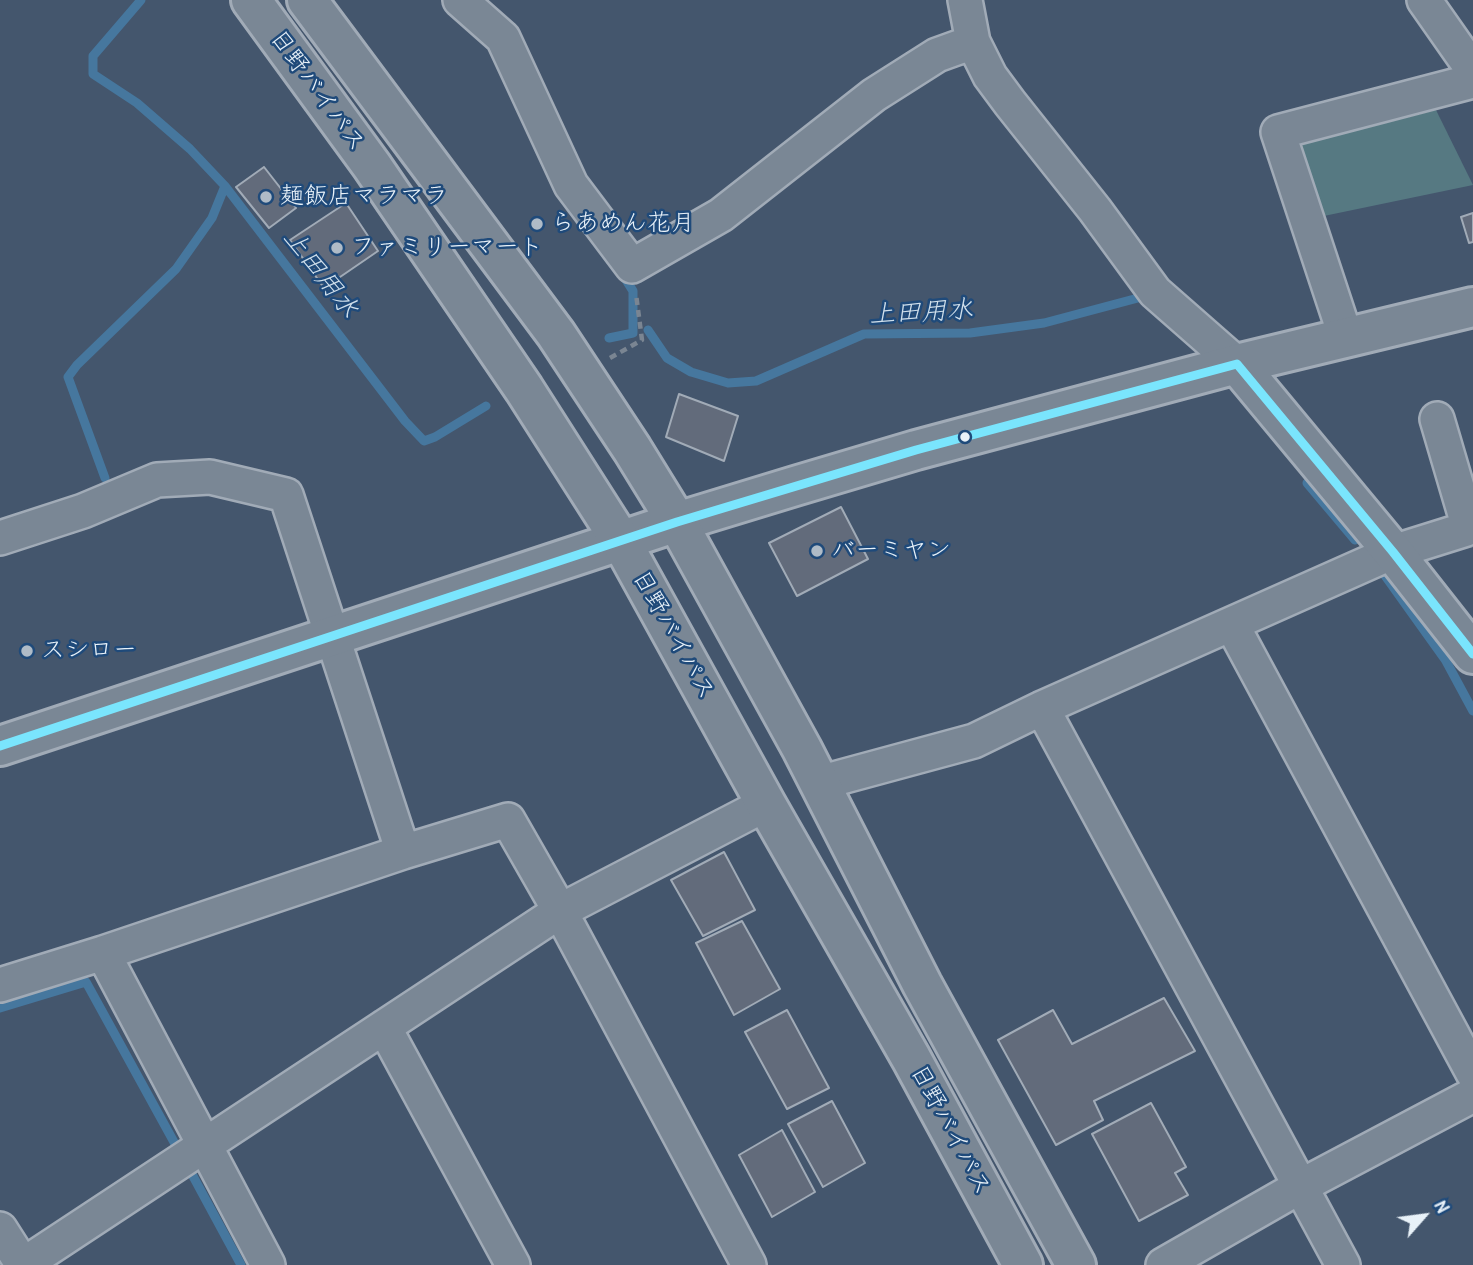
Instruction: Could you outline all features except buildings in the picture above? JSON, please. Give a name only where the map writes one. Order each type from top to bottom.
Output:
[{"type":"main road","name":"日野バイパス","points":[[251,0],[372,166],[524,389],[621,541],[766,804],[911,1058],[1023,1265]]},
{"type":"main road","name":"日野バイパス","points":[[307,0],[583,374],[677,522],[819,783],[922,984],[1076,1265]]},
{"type":"main road","points":[[0,746],[677,522],[916,450],[1237,364],[1473,307]]},
{"type":"main road","points":[[1237,364],[1393,552],[1473,654]]},
{"type":"street","points":[[460,0],[503,38],[571,186],[632,266],[721,215],[874,95],[937,55],[972,42]]},
{"type":"street","points":[[965,0],[972,42],[990,76],[1010,103],[1095,210],[1155,292],[1237,364]]},
{"type":"street","points":[[1424,0],[1473,70]]},
{"type":"street","points":[[1346,338],[1278,132],[1473,81]]},
{"type":"street","points":[[819,783],[974,741],[1042,708],[1393,552],[1471,528],[1437,418]]},
{"type":"street","points":[[0,538],[83,511],[157,480],[210,477],[286,495],[403,852]]},
{"type":"street","points":[[1231,625],[1473,1073]]},
{"type":"street","points":[[1042,708],[1343,1265]]},
{"type":"street","points":[[0,1229],[23,1265],[560,911],[766,804]]},
{"type":"street","points":[[0,985],[508,820],[560,911],[749,1265]]},
{"type":"street","points":[[103,953],[199,1148],[268,1265]]},
{"type":"street","points":[[384,1027],[513,1265]]},
{"type":"street","points":[[1163,1265],[1301,1186],[1473,1094]]},
{"type":"path","points":[[583,374],[642,340],[632,266]]},
{"type":"green space","points":[[1436,110],[1473,185],[1319,217],[1296,157],[1303,144]]},
{"type":"waterway","name":"上田用水","points":[[141,0],[93,56],[93,74],[137,103],[190,149],[225,186],[405,421],[424,441],[486,406]]},
{"type":"waterway","points":[[105,478],[68,377],[77,365],[176,269],[212,218],[225,186]]},
{"type":"waterway","points":[[609,338],[633,333],[633,291],[621,272]]},
{"type":"waterway","name":"上田用水","points":[[648,330],[667,358],[691,372],[728,383],[756,381],[864,334],[970,333],[1044,323],[1138,298]]},
{"type":"waterway","name":"上田用水","points":[[1307,483],[1355,540]]},
{"type":"waterway","name":"上田用水","points":[[1383,573],[1446,661],[1473,711]]},
{"type":"waterway","points":[[0,1008],[86,982],[180,1153]]},
{"type":"waterway","points":[[187,1165],[241,1265]]},
{"type":"transit line","points":[[0,746],[677,522],[916,450],[1237,364],[1393,552],[1473,654]]},
{"type":"place","name":"麺飯店マラマラ","points":[[266,197]]},
{"type":"place","name":"らあめん花月","points":[[537,224]]},
{"type":"place","name":"ファミリーマート","points":[[337,248]]},
{"type":"place","name":"バーミヤン","points":[[817,551]]},
{"type":"place","name":"スシロー","points":[[27,651]]}]
